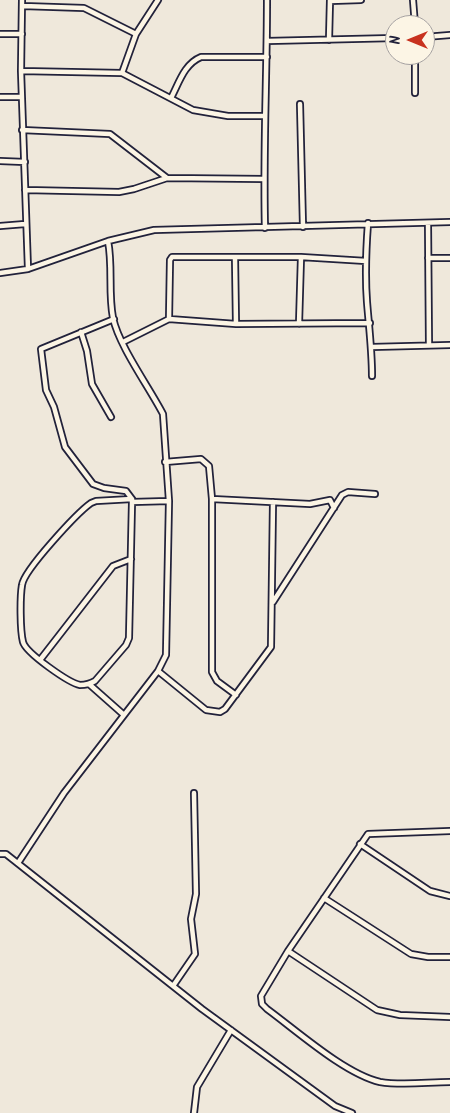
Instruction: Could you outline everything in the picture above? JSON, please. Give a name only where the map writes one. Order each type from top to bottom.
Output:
[{"type":"street","points":[[22,0],[21,97],[28,269]]},
{"type":"street","points":[[122,73],[136,34],[158,0]]},
{"type":"street","points":[[265,228],[264,116],[267,0]]},
{"type":"street","points":[[328,40],[330,0],[361,0]]},
{"type":"street","points":[[413,0],[414,15]]},
{"type":"street","points":[[23,6],[84,8],[136,34]]},
{"type":"street","points":[[0,34],[22,34]]},
{"type":"street","points":[[435,37],[450,36]]},
{"type":"street","points":[[267,41],[385,38]]},
{"type":"street","points":[[171,98],[188,66],[194,60],[201,57],[267,57]]},
{"type":"street","points":[[415,65],[415,93]]},
{"type":"street","points":[[21,71],[122,73],[193,110],[209,114],[264,116]]},
{"type":"street","points":[[0,97],[21,97]]},
{"type":"street","points":[[300,104],[303,226]]},
{"type":"street","points":[[22,130],[110,134],[167,178]]},
{"type":"street","points":[[0,161],[25,162]]},
{"type":"street","points":[[25,190],[119,192],[134,190],[167,178],[264,179]]},
{"type":"street","points":[[0,273],[28,269],[108,241],[154,230],[450,222]]},
{"type":"street","points":[[368,223],[366,261],[372,347],[372,376]]},
{"type":"street","points":[[428,223],[430,345]]},
{"type":"street","points":[[0,226],[25,224]]},
{"type":"street","points":[[18,863],[64,794],[158,671],[166,655],[169,501],[165,462],[166,428],[163,414],[123,342],[114,319],[109,290],[111,258],[108,241]]},
{"type":"street","points":[[169,319],[171,258],[301,257],[366,261]]},
{"type":"street","points":[[299,324],[301,257]]},
{"type":"street","points":[[235,258],[236,324]]},
{"type":"street","points":[[428,258],[450,258]]},
{"type":"street","points":[[114,319],[41,349],[46,390],[54,407],[65,447],[87,478],[97,487],[128,492],[132,500],[129,638],[126,645],[101,676],[89,684],[75,684],[50,668],[25,647],[23,643],[22,583],[50,545],[86,506],[96,501],[132,500],[169,501]]},
{"type":"street","points":[[123,342],[169,319],[236,324],[370,323]]},
{"type":"street","points":[[81,332],[92,384],[111,417]]},
{"type":"street","points":[[372,347],[450,345]]},
{"type":"street","points":[[165,462],[204,460],[209,466],[212,499],[212,672],[217,681],[236,695]]},
{"type":"street","points":[[273,602],[345,493],[375,494]]},
{"type":"street","points":[[212,499],[310,504],[330,500],[334,508]]},
{"type":"street","points":[[158,671],[211,712],[220,712],[225,709],[236,695],[271,647],[273,502]]},
{"type":"street","points":[[40,660],[113,566],[131,559]]},
{"type":"street","points":[[89,684],[124,715]]},
{"type":"street","points":[[173,986],[195,954],[191,919],[196,894],[194,793]]},
{"type":"street","points":[[450,831],[372,832],[368,834],[288,951],[261,996],[262,1004],[267,1009],[342,1064],[378,1081],[399,1084],[450,1082]]},
{"type":"street","points":[[360,844],[430,891],[450,896]]},
{"type":"street","points":[[0,854],[6,854],[18,863],[231,1030],[336,1106],[352,1113]]},
{"type":"street","points":[[324,898],[411,954],[428,957],[450,956]]},
{"type":"street","points":[[288,951],[377,1010],[400,1015],[450,1017]]},
{"type":"street","points":[[194,1113],[197,1087],[231,1030]]}]
